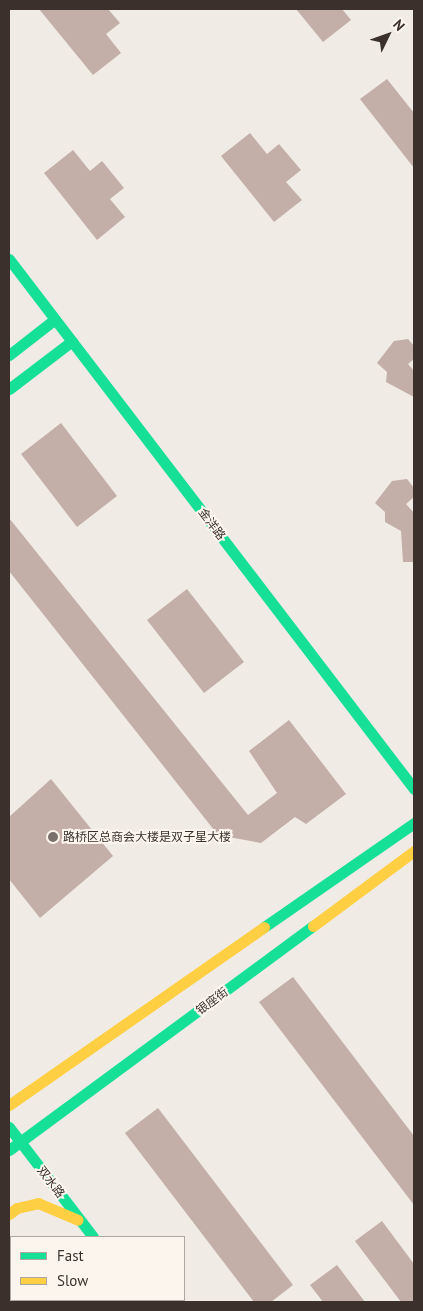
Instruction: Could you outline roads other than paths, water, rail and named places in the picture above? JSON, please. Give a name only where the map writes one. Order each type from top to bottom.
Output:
[{"type":"main road","name":"金洋路","points":[[9,259],[414,789]]},
{"type":"main road","points":[[9,355],[55,319]]},
{"type":"main road","points":[[9,389],[72,341]]},
{"type":"main road","points":[[9,1104],[414,823]]},
{"type":"main road","name":"银座街","points":[[9,1150],[414,850]]},
{"type":"main road","name":"双水路","points":[[9,1127],[92,1236]]},
{"type":"main road","points":[[9,1214],[17,1208],[38,1203],[81,1222]]},
{"type":"place","name":"路桥区总商会大楼是双子星大楼","points":[[53,837]]}]
